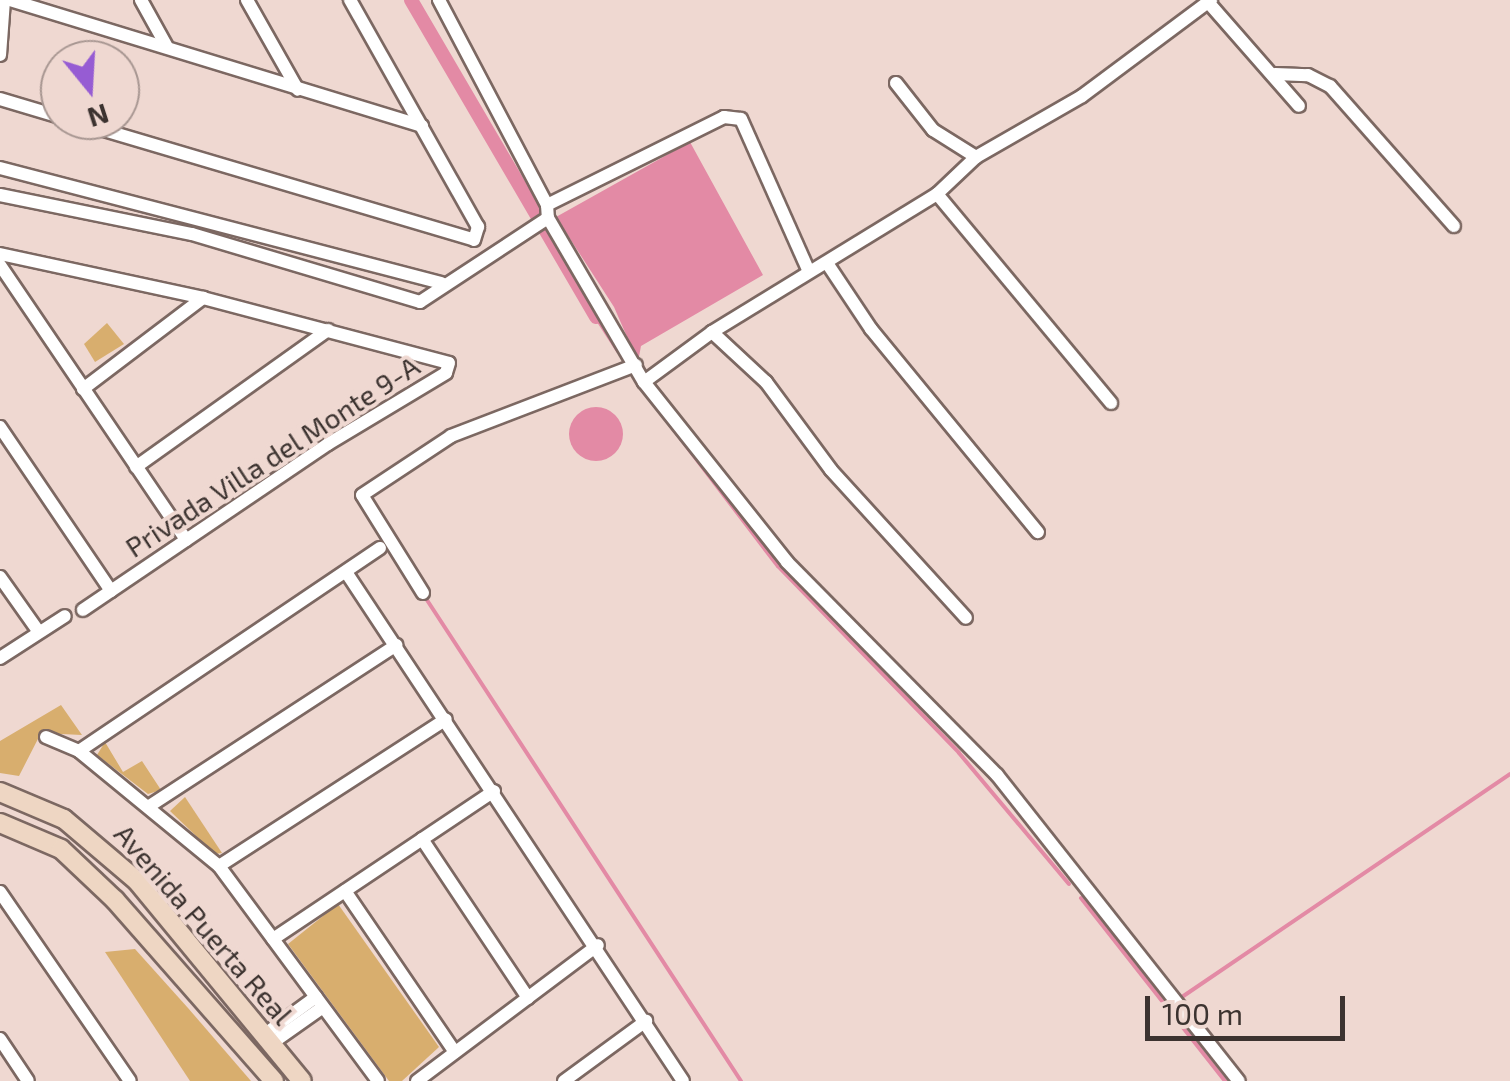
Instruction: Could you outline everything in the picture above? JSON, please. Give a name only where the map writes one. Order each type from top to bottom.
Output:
[{"type":"main road","name":"Avenida Puerta Real","points":[[0,792],[42,806],[86,833],[137,881],[302,1081]]},
{"type":"main road","name":"Avenida Puerta Real","points":[[0,823],[61,849],[115,900],[274,1081]]},
{"type":"main road","points":[[115,900],[137,881]]},
{"type":"street","points":[[0,55],[7,0],[422,126]]},
{"type":"street","points":[[142,0],[167,47]]},
{"type":"street","points":[[247,0],[298,90]]},
{"type":"street","points":[[137,140],[474,240],[478,228],[350,0]]},
{"type":"street","points":[[439,0],[548,211],[644,382],[787,562],[997,776],[1239,1081]]},
{"type":"street","points":[[644,382],[712,332],[938,194],[976,157],[1020,126],[1082,96],[1210,1],[1299,106]]},
{"type":"street","points":[[1275,74],[1308,75],[1330,86],[1454,226]]},
{"type":"street","points":[[896,83],[933,130],[976,157]]},
{"type":"street","points":[[0,99],[40,111]]},
{"type":"street","points":[[0,195],[238,247],[420,302],[548,211],[724,116],[741,118],[809,272]]},
{"type":"street","points":[[0,168],[442,283]]},
{"type":"street","points":[[938,194],[1111,403]]},
{"type":"street","points":[[238,247],[245,229]]},
{"type":"street","name":"Privada Villa del Monte 9-A","points":[[0,254],[202,298],[444,358],[447,371],[83,610]]},
{"type":"street","points":[[826,263],[871,330],[1038,532]]},
{"type":"street","points":[[0,265],[186,540]]},
{"type":"street","points":[[83,388],[202,298]]},
{"type":"street","points":[[136,467],[328,330]]},
{"type":"street","points":[[712,332],[766,382],[831,470],[966,618]]},
{"type":"street","points":[[422,594],[362,495],[451,436],[636,366]]},
{"type":"street","name":"Privada Villa del Monte 9-A","points":[[0,427],[110,591]]},
{"type":"street","points":[[79,751],[380,548]]},
{"type":"street","points":[[346,572],[598,946],[683,1081]]},
{"type":"street","points":[[0,577],[39,632]]},
{"type":"street","points":[[0,658],[65,616]]},
{"type":"street","points":[[152,805],[396,646]]},
{"type":"street","points":[[219,866],[446,719]]},
{"type":"street","points":[[46,737],[79,751],[152,805],[219,866],[378,1081]]},
{"type":"street","points":[[273,939],[494,791]]},
{"type":"street","points":[[422,839],[528,998]]},
{"type":"street","points":[[345,890],[456,1052]]},
{"type":"street","points":[[0,892],[130,1081]]},
{"type":"street","points":[[416,1081],[598,946]]},
{"type":"street","points":[[268,1038],[319,1002]]},
{"type":"street","points":[[564,1081],[646,1021]]},
{"type":"street","points":[[0,1038],[28,1081]]},
{"type":"shaded area","points":[[690,142],[763,275],[641,346],[638,362],[614,307],[556,217]]},
{"type":"shaded area","points":[[107,323],[124,344],[95,362],[84,344]]},
{"type":"shaded area","points":[[596,407],[615,415],[623,434],[615,453],[596,461],[577,453],[569,434],[577,415]]},
{"type":"shaded area","points":[[61,705],[82,735],[41,733],[19,776],[0,773],[0,741]]},
{"type":"shaded area","points":[[105,742],[123,772],[142,761],[161,790],[148,794],[97,755]]},
{"type":"shaded area","points":[[185,797],[222,853],[215,854],[170,811]]},
{"type":"shaded area","points":[[338,904],[439,1047],[402,1081],[389,1081],[288,944]]},
{"type":"shaded area","points":[[135,949],[251,1081],[190,1081],[105,952]]},
{"type":"waterway","points":[[411,0],[596,317]]},
{"type":"waterway","points":[[596,317],[618,351]]},
{"type":"waterway","points":[[633,376],[778,566],[959,753],[1069,884]]},
{"type":"waterway","points":[[425,597],[741,1081]]},
{"type":"waterway","points":[[1179,999],[1510,774]]},
{"type":"waterway","points":[[1081,898],[1225,1081]]}]
